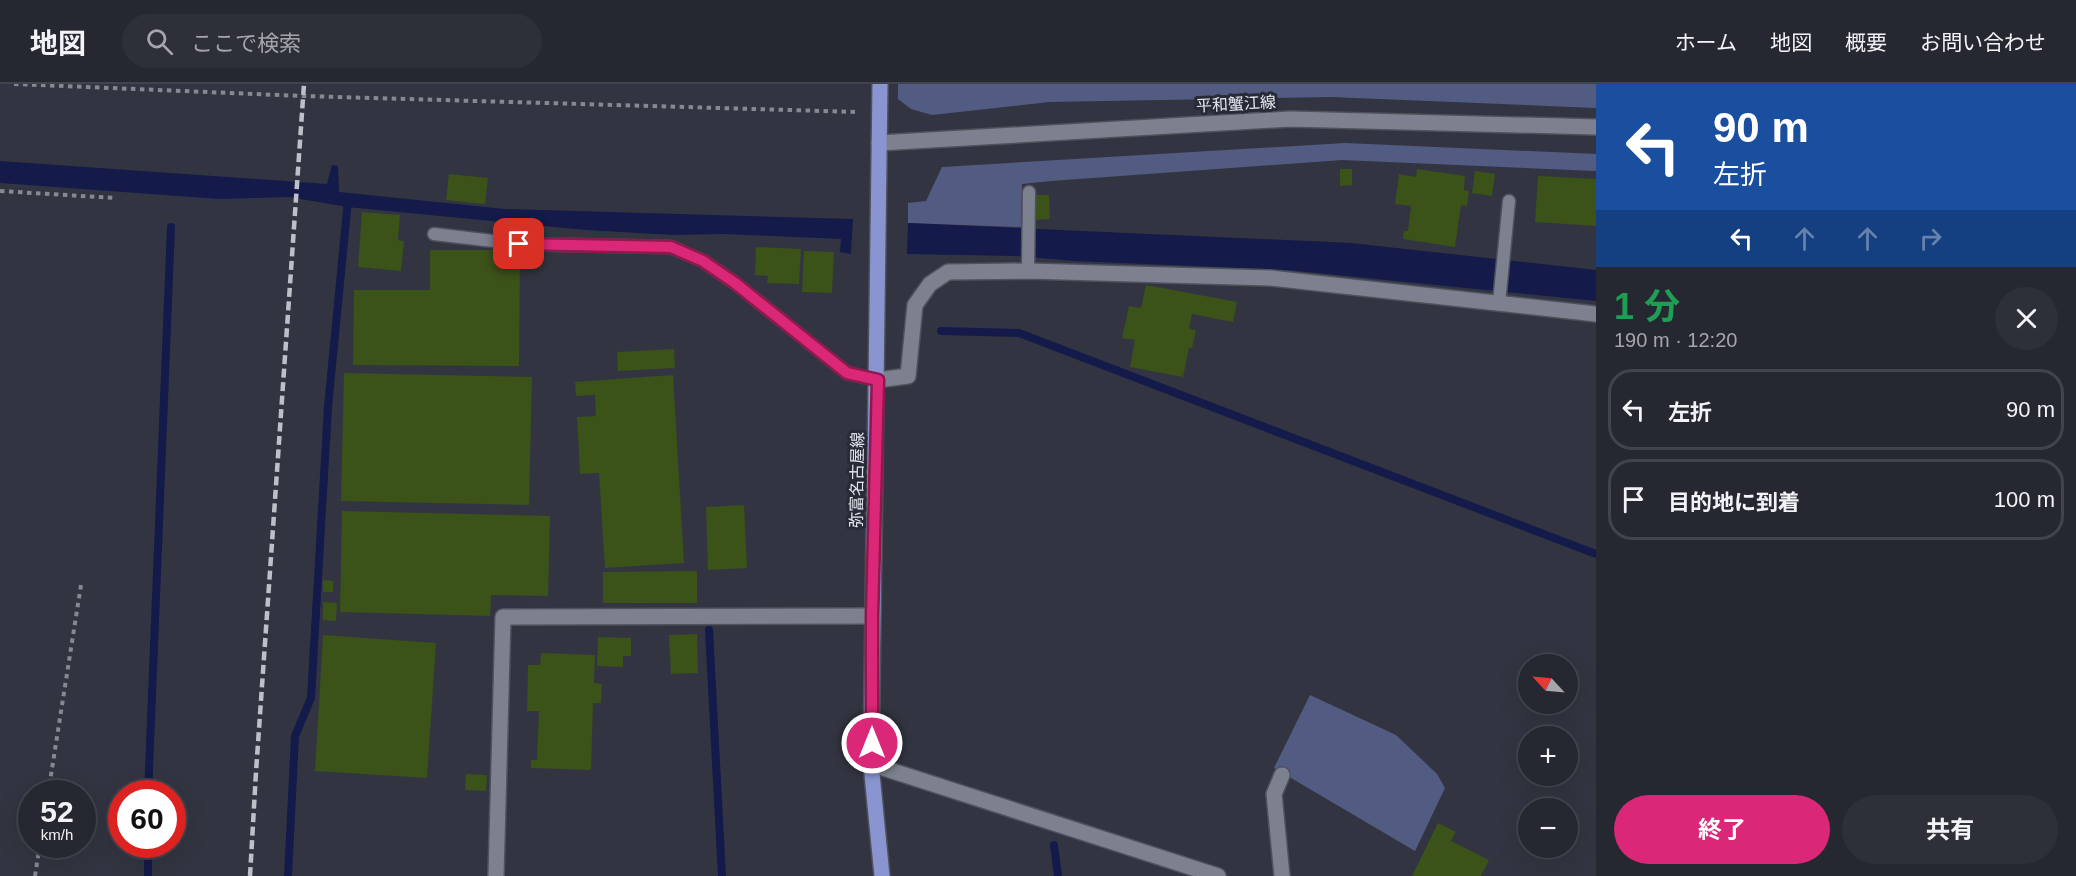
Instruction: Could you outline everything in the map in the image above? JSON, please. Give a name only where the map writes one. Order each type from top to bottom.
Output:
[{"type":"main road","name":"弥富名古屋線","points":[[880,84],[878,380],[871,764],[882,876]]},
{"type":"street","name":"平和蟹江線","points":[[879,143],[1290,119],[1596,127]]},
{"type":"street","points":[[878,380],[908,376],[915,305],[930,284],[948,272],[1028,266],[1270,278],[1499,298],[1596,314]]},
{"type":"street","points":[[496,876],[503,617],[872,616]]},
{"type":"street","points":[[871,764],[1218,876]]},
{"type":"street","points":[[1282,775],[1274,794],[1282,876]]},
{"type":"lane","points":[[1028,266],[1029,192]]},
{"type":"lane","points":[[1499,298],[1509,201]]},
{"type":"lane","points":[[434,234],[519,244],[671,247],[703,261],[735,283],[847,373],[878,380]]},
{"type":"path","points":[[14,84],[315,97],[879,113]]},
{"type":"path","points":[[0,191],[115,198]]},
{"type":"path","points":[[50,780],[81,585]]},
{"type":"path","points":[[35,876],[38,858]]},
{"type":"shaded area","points":[[898,84],[1596,84],[1596,108],[1331,97],[1049,102],[932,115],[911,109],[898,99]]},
{"type":"shaded area","points":[[1345,143],[1596,154],[1596,171],[1342,160],[1051,181],[1022,184],[1021,227],[908,223],[908,203],[926,201],[942,167]]},
{"type":"shaded area","points":[[0,161],[327,184],[332,165],[338,166],[339,192],[505,209],[853,219],[851,254],[840,252],[841,239],[724,234],[673,235],[586,230],[347,207],[289,197],[219,199],[0,183]]},
{"type":"shaded area","points":[[908,223],[1351,243],[1596,270],[1596,301],[1287,270],[1074,261],[1017,256],[907,254]]},
{"type":"shaded area","points":[[1310,695],[1396,735],[1437,774],[1445,788],[1415,851],[1274,768]]},
{"type":"building","points":[[1340,169],[1352,169],[1352,185],[1340,186]]},
{"type":"building","points":[[1417,169],[1465,176],[1464,190],[1469,191],[1467,206],[1461,205],[1455,247],[1403,239],[1404,231],[1408,231],[1411,206],[1395,204],[1399,174],[1416,177]]},
{"type":"building","points":[[1475,171],[1495,174],[1492,196],[1472,193]]},
{"type":"building","points":[[449,174],[488,178],[485,204],[446,200]]},
{"type":"building","points":[[1538,176],[1596,179],[1596,226],[1535,222]]},
{"type":"building","points":[[1034,195],[1049,195],[1050,219],[1034,220]]},
{"type":"building","points":[[362,212],[400,215],[398,240],[404,241],[401,271],[358,267]]},
{"type":"building","points":[[756,247],[801,249],[799,284],[767,283],[768,276],[755,275]]},
{"type":"building","points":[[430,250],[520,250],[519,366],[353,365],[354,290],[430,290]]},
{"type":"building","points":[[804,251],[834,252],[832,293],[802,292]]},
{"type":"building","points":[[1146,285],[1237,302],[1233,322],[1192,314],[1189,329],[1196,330],[1192,348],[1189,348],[1183,377],[1130,367],[1135,340],[1122,338],[1129,306],[1141,308]]},
{"type":"building","points":[[674,349],[675,368],[618,371],[617,352]]},
{"type":"building","points":[[344,373],[532,377],[529,505],[341,501]]},
{"type":"building","points":[[673,375],[684,563],[605,568],[599,473],[580,474],[577,417],[596,416],[595,395],[576,396],[575,382]]},
{"type":"building","points":[[744,505],[747,568],[708,570],[706,507]]},
{"type":"building","points":[[342,511],[550,516],[548,596],[491,595],[490,616],[340,612]]},
{"type":"building","points":[[697,571],[697,603],[603,603],[603,572]]},
{"type":"building","points":[[323,580],[333,581],[333,592],[323,592]]},
{"type":"building","points":[[323,602],[337,603],[336,621],[323,620]]},
{"type":"building","points":[[697,634],[698,673],[671,674],[669,635]]},
{"type":"building","points":[[323,635],[436,643],[427,778],[315,771]]},
{"type":"building","points":[[598,637],[631,638],[631,656],[623,656],[623,667],[597,666]]},
{"type":"building","points":[[541,653],[595,655],[594,683],[602,684],[601,703],[593,703],[591,770],[531,768],[531,760],[537,760],[539,711],[527,711],[528,665],[540,665]]},
{"type":"building","points":[[466,774],[487,775],[486,791],[465,790]]},
{"type":"building","points":[[1438,823],[1456,832],[1451,841],[1489,860],[1481,876],[1412,876]]},
{"type":"waterway","points":[[288,876],[295,736],[311,698],[328,407],[348,200]]},
{"type":"waterway","points":[[149,780],[171,227]]},
{"type":"waterway","points":[[941,331],[1019,333],[1596,554]]},
{"type":"waterway","points":[[709,630],[722,876]]},
{"type":"waterway","points":[[1054,845],[1058,876]]},
{"type":"waterway","points":[[148,858],[148,876]]},
{"type":"railway","points":[[250,876],[304,84]]},
{"type":"route","points":[[519,244],[671,247],[703,261],[735,283],[847,373],[878,380],[872,616],[872,743]]}]
